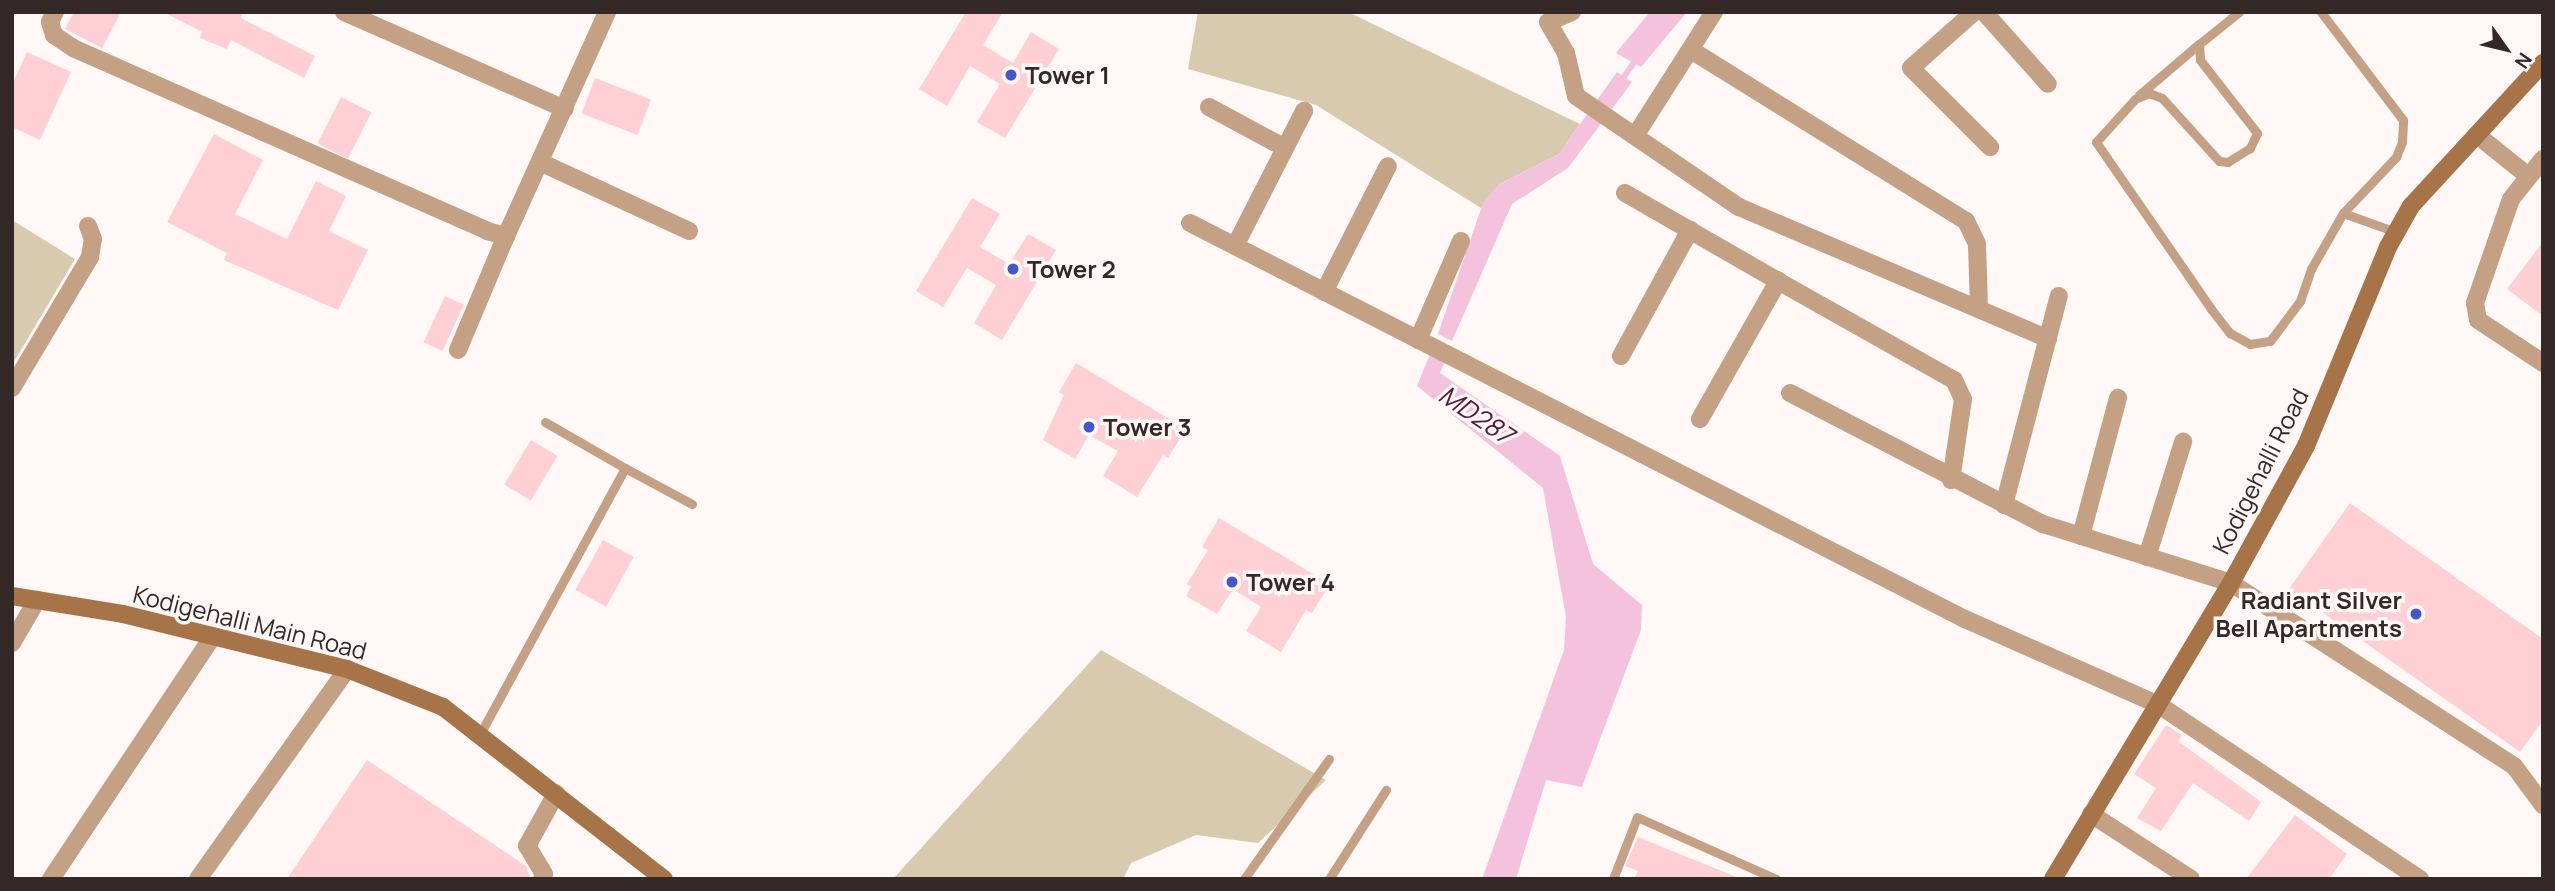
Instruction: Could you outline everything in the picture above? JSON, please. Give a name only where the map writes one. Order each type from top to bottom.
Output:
[{"type":"street","points":[[55,12],[50,22],[54,35],[73,48],[486,231],[506,236]]},
{"type":"street","points":[[344,12],[565,109]]},
{"type":"street","points":[[458,350],[607,12]]},
{"type":"street","points":[[1572,12],[1548,22],[1566,53],[1576,96],[1739,207],[2048,339]]},
{"type":"street","points":[[1628,131],[1691,50],[1714,12]]},
{"type":"street","points":[[1974,12],[1911,68],[1990,147]]},
{"type":"street","points":[[1984,12],[2048,84]]},
{"type":"street","points":[[1691,50],[1966,221],[1977,244],[1979,309]]},
{"type":"street","name":"Kodigehalli Road","points":[[2053,879],[2231,583],[2306,446],[2396,232],[2411,206],[2543,63]]},
{"type":"street","points":[[1209,107],[1285,148]]},
{"type":"street","points":[[1235,246],[1304,111]]},
{"type":"street","points":[[2477,135],[2527,174]]},
{"type":"street","points":[[2543,159],[2527,174],[2511,199],[2475,303],[2478,320],[2543,363]]},
{"type":"street","points":[[541,163],[689,231]]},
{"type":"street","points":[[1324,292],[1388,166]]},
{"type":"street","points":[[1625,193],[1954,380],[1963,399],[1951,480]]},
{"type":"street","points":[[1190,223],[1965,620],[2159,705],[2420,879]]},
{"type":"street","points":[[12,388],[90,257],[93,239],[88,226]]},
{"type":"street","points":[[1620,356],[1690,230]]},
{"type":"street","points":[[1418,340],[1461,241]]},
{"type":"street","points":[[1700,419],[1778,281]]},
{"type":"street","points":[[2004,505],[2059,296]]},
{"type":"street","points":[[1790,393],[1951,480],[2004,505],[2081,537],[2231,583],[2514,766],[2543,805]]},
{"type":"street","points":[[2081,537],[2118,398]]},
{"type":"street","points":[[2147,557],[2183,442]]},
{"type":"street","name":"Kodigehalli Main Road","points":[[12,596],[123,614],[347,669],[443,707],[556,794],[621,849],[664,879]]},
{"type":"street","points":[[12,643],[37,600]]},
{"type":"street","points":[[51,879],[213,636]]},
{"type":"street","points":[[198,879],[347,669]]},
{"type":"street","points":[[542,879],[544,874],[527,846],[556,794]]},
{"type":"street","points":[[2091,814],[2191,879]]},
{"type":"lane","points":[[2239,12],[2135,99],[2096,142],[2211,309],[2230,333],[2250,344],[2270,341],[2300,301],[2311,269],[2343,213],[2396,157],[2404,130],[2403,120],[2321,12]]},
{"type":"lane","points":[[2135,99],[2149,93],[2162,97],[2219,161],[2228,162],[2250,148],[2257,133],[2200,60],[2199,44]]},
{"type":"lane","points":[[2343,213],[2396,232]]},
{"type":"lane","points":[[545,422],[692,504]]},
{"type":"lane","points":[[480,734],[625,468]]},
{"type":"lane","points":[[1244,879],[1329,759]]},
{"type":"lane","points":[[1329,879],[1386,790]]},
{"type":"lane","points":[[1613,879],[1637,817],[1776,879]]},
{"type":"shaded area","points":[[1198,12],[1348,12],[1580,124],[1559,154],[1498,185],[1481,208],[1316,105],[1188,69]]},
{"type":"shaded area","points":[[12,220],[75,259],[12,365]]},
{"type":"shaded area","points":[[1101,650],[1326,780],[1258,843],[1196,835],[1131,863],[1123,879],[893,879]]},
{"type":"water","points":[[1650,12],[1687,12],[1641,67],[1616,53]]},
{"type":"water","points":[[1617,72],[1632,82],[1568,168],[1512,204],[1452,341],[1438,334],[1483,203],[1498,185],[1559,154]]},
{"type":"water","points":[[1430,354],[1445,361],[1440,373],[1560,456],[1593,564],[1642,605],[1641,630],[1582,787],[1546,780],[1516,879],[1482,879],[1564,650],[1566,617],[1543,488],[1417,386]]},
{"type":"building","points":[[74,12],[121,12],[102,48],[65,29]]},
{"type":"building","points":[[163,12],[243,12],[241,18],[315,56],[304,78],[231,40],[227,49],[200,38],[202,32]]},
{"type":"building","name":"Tower 1","points":[[966,12],[1003,12],[983,45],[1013,63],[1031,32],[1059,49],[1005,138],[977,122],[1000,84],[970,66],[947,106],[919,89]]},
{"type":"building","points":[[27,52],[71,72],[40,140],[12,127],[12,85]]},
{"type":"building","points":[[595,78],[651,100],[637,135],[581,113]]},
{"type":"building","points":[[341,97],[371,112],[348,159],[317,143]]},
{"type":"building","points":[[214,134],[263,160],[235,214],[287,239],[316,181],[346,196],[329,231],[368,250],[338,310],[224,260],[227,253],[167,222]]},
{"type":"building","name":"Tower 2","points":[[972,198],[1000,214],[980,247],[1009,264],[1028,234],[1056,250],[1002,340],[974,323],[996,285],[967,268],[943,307],[916,291]]},
{"type":"building","points":[[2543,242],[2543,316],[2507,289]]},
{"type":"building","points":[[445,296],[464,305],[442,351],[423,342]]},
{"type":"building","name":"Tower 3","points":[[1076,363],[1186,429],[1168,458],[1163,455],[1137,497],[1103,476],[1118,451],[1089,435],[1075,459],[1043,440],[1064,395],[1059,392]]},
{"type":"building","points":[[531,440],[558,456],[531,501],[504,485]]},
{"type":"building","name":"Radiant Silver Bell Apartments","points":[[2350,503],[2543,639],[2543,720],[2520,752],[2289,589]]},
{"type":"building","name":"Tower 4","points":[[1219,518],[1330,584],[1312,613],[1306,610],[1281,652],[1246,631],[1261,607],[1233,589],[1217,614],[1186,596],[1191,587],[1187,584],[1208,550],[1202,547]]},
{"type":"building","points":[[603,540],[634,557],[606,607],[575,590]]},
{"type":"building","points":[[2166,725],[2182,735],[2178,741],[2261,802],[2249,821],[2193,783],[2161,831],[2137,818],[2156,788],[2134,774]]},
{"type":"building","points":[[367,760],[526,866],[531,879],[287,879]]},
{"type":"building","points":[[2295,815],[2347,854],[2329,879],[2246,879]]},
{"type":"building","points":[[1638,837],[1739,879],[1634,879],[1638,871],[1625,866]]},
{"type":"waterway","name":"MD287","points":[[1621,81],[1637,58]]},
{"type":"place","name":"Tower 1","points":[[1011,75]]},
{"type":"place","name":"Tower 2","points":[[1013,269]]},
{"type":"place","name":"Tower 3","points":[[1089,427]]},
{"type":"place","name":"Tower 4","points":[[1232,582]]},
{"type":"place","name":"Radiant Silver Bell Apartments","points":[[2416,614]]}]
